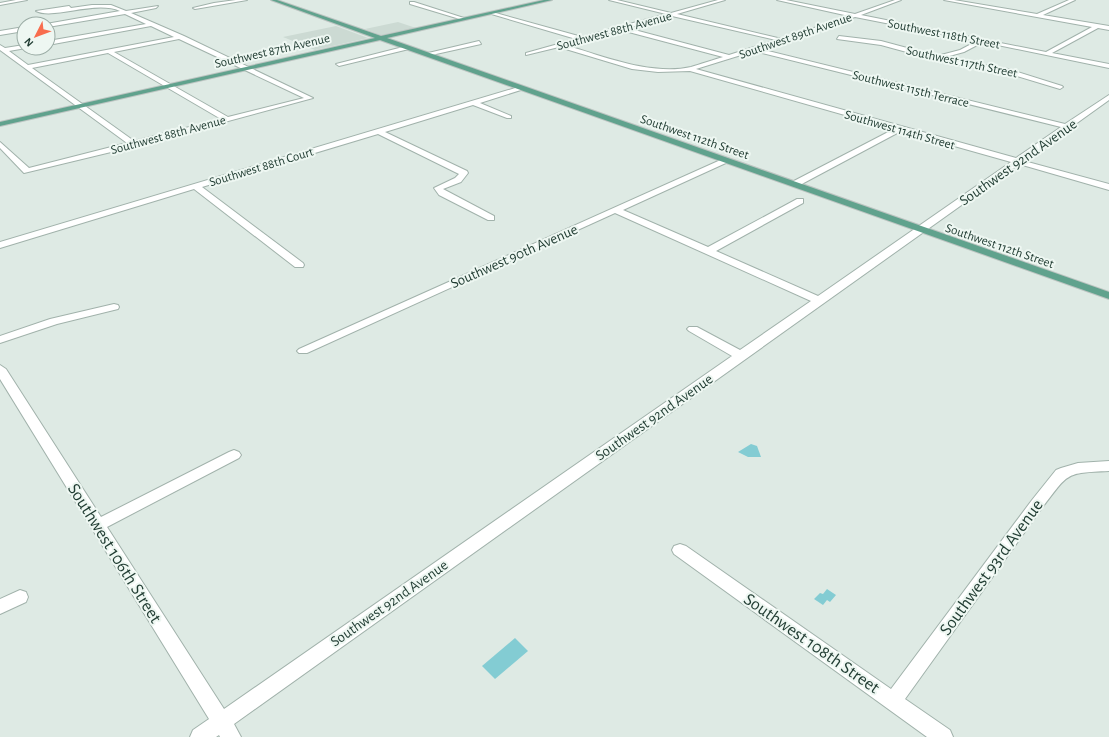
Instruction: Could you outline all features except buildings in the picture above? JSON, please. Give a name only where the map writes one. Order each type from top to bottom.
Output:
[{"type":"main road","name":"Southwest 112th Street","points":[[273,0],[1109,296]]},
{"type":"main road","name":"Southwest 87th Avenue","points":[[0,124],[550,0]]},
{"type":"street","points":[[0,4],[25,0]]},
{"type":"street","points":[[195,8],[245,0]]},
{"type":"street","points":[[611,0],[781,40]]},
{"type":"street","name":"Southwest 88th Avenue","points":[[528,54],[723,0]]},
{"type":"street","name":"Southwest 118th Street","points":[[779,0],[1109,66]]},
{"type":"street","name":"Southwest 89th Avenue","points":[[690,69],[899,0]]},
{"type":"street","points":[[946,0],[1109,28]]},
{"type":"street","points":[[1037,16],[1073,0]]},
{"type":"street","points":[[69,7],[44,9],[38,11],[43,11],[69,7],[99,2],[111,2],[125,11],[246,68]]},
{"type":"street","points":[[412,3],[465,19]]},
{"type":"street","points":[[56,24],[156,7]]},
{"type":"street","points":[[490,13],[581,39]]},
{"type":"street","points":[[56,42],[153,24]]},
{"type":"street","points":[[1046,54],[1097,26]]},
{"type":"street","points":[[619,28],[730,57]]},
{"type":"street","points":[[0,33],[16,30]]},
{"type":"street","points":[[27,67],[182,37]]},
{"type":"street","name":"Southwest 117th Street","points":[[839,38],[881,43],[936,58],[1018,73],[1060,87]]},
{"type":"street","points":[[969,47],[966,43],[975,39]]},
{"type":"street","points":[[936,58],[962,51],[982,41]]},
{"type":"street","points":[[427,54],[479,43]]},
{"type":"street","points":[[558,45],[632,67],[663,70],[690,69]]},
{"type":"street","points":[[3,48],[16,47]]},
{"type":"street","points":[[3,48],[133,144]]},
{"type":"street","points":[[339,64],[407,48]]},
{"type":"street","name":"Southwest 115th Terrace","points":[[754,49],[1068,127]]},
{"type":"street","points":[[109,51],[227,119]]},
{"type":"street","name":"Southwest 88th Avenue","points":[[0,144],[27,171],[310,98],[246,68]]},
{"type":"street","name":"Southwest 114th Street","points":[[690,69],[1109,187]]},
{"type":"street","name":"Southwest 88th Court","points":[[0,245],[522,88]]},
{"type":"street","name":"Southwest 92nd Avenue","points":[[200,737],[1109,97]]},
{"type":"street","points":[[472,102],[509,117]]},
{"type":"street","points":[[795,184],[899,129]]},
{"type":"street","points":[[378,131],[464,173],[461,178],[438,188],[442,193],[491,218]]},
{"type":"street","name":"Southwest 90th Avenue","points":[[303,351],[725,160]]},
{"type":"street","points":[[196,186],[300,265]]},
{"type":"street","points":[[708,251],[800,201]]},
{"type":"street","points":[[616,210],[820,301]]},
{"type":"street","points":[[0,340],[54,321],[114,307]]},
{"type":"street","points":[[693,329],[742,356]]},
{"type":"street","name":"Southwest 106th Street","points":[[0,369],[231,737]]},
{"type":"street","points":[[98,525],[234,456]]},
{"type":"street","name":"Southwest 93rd Avenue","points":[[893,701],[1036,504],[1061,474],[1066,471],[1082,468],[1109,466]]},
{"type":"street","name":"Southwest 108th Street","points":[[680,550],[943,737]]},
{"type":"street","points":[[0,607],[20,596]]},
{"type":"shaded area","points":[[398,22],[416,28],[381,35],[365,29]]},
{"type":"shaded area","points":[[336,26],[368,38],[315,50],[283,37]]},
{"type":"water","points":[[751,444],[757,446],[761,457],[748,457],[738,452]]},
{"type":"water","points":[[827,589],[836,595],[830,602],[827,600],[823,605],[814,599],[820,593],[823,594]]},
{"type":"water","points":[[515,638],[528,651],[495,679],[482,666]]}]
